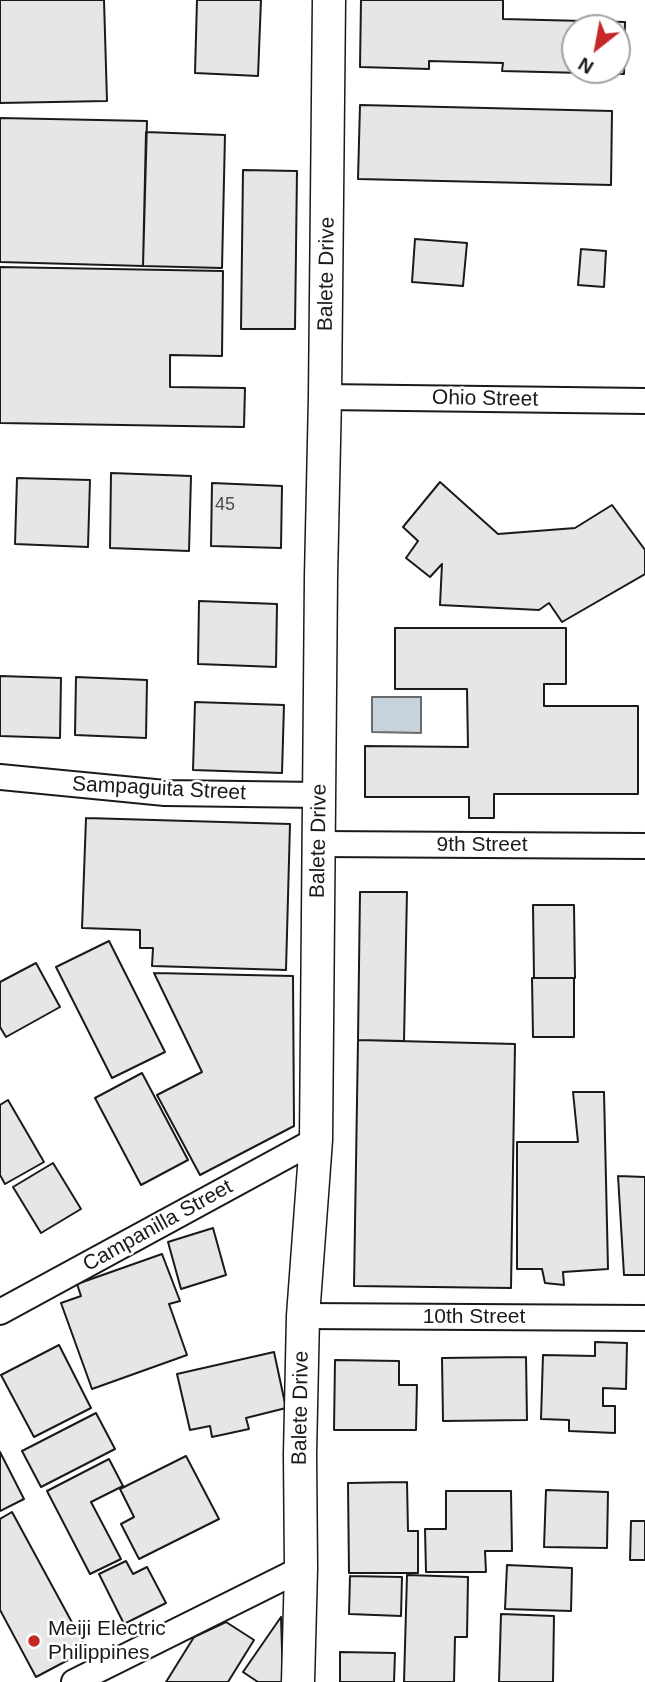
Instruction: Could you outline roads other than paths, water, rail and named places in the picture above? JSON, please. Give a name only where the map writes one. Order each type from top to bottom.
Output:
[{"type":"street","name":"Balete Drive","points":[[298,1682],[303,1316],[316,1140],[329,0]]},
{"type":"street","name":"Ohio Street","points":[[325,397],[645,401]]},
{"type":"street","name":"Sampaguita Street","points":[[0,777],[165,793],[319,795]]},
{"type":"street","name":"9th Street","points":[[319,844],[645,846]]},
{"type":"street","name":"Campanilla Street","points":[[0,1312],[316,1140]]},
{"type":"street","name":"10th Street","points":[[303,1316],[645,1318]]},
{"type":"street","points":[[74,1682],[301,1569]]},
{"type":"place","name":"Meiji Electric Philippines","points":[[34,1641]]}]
